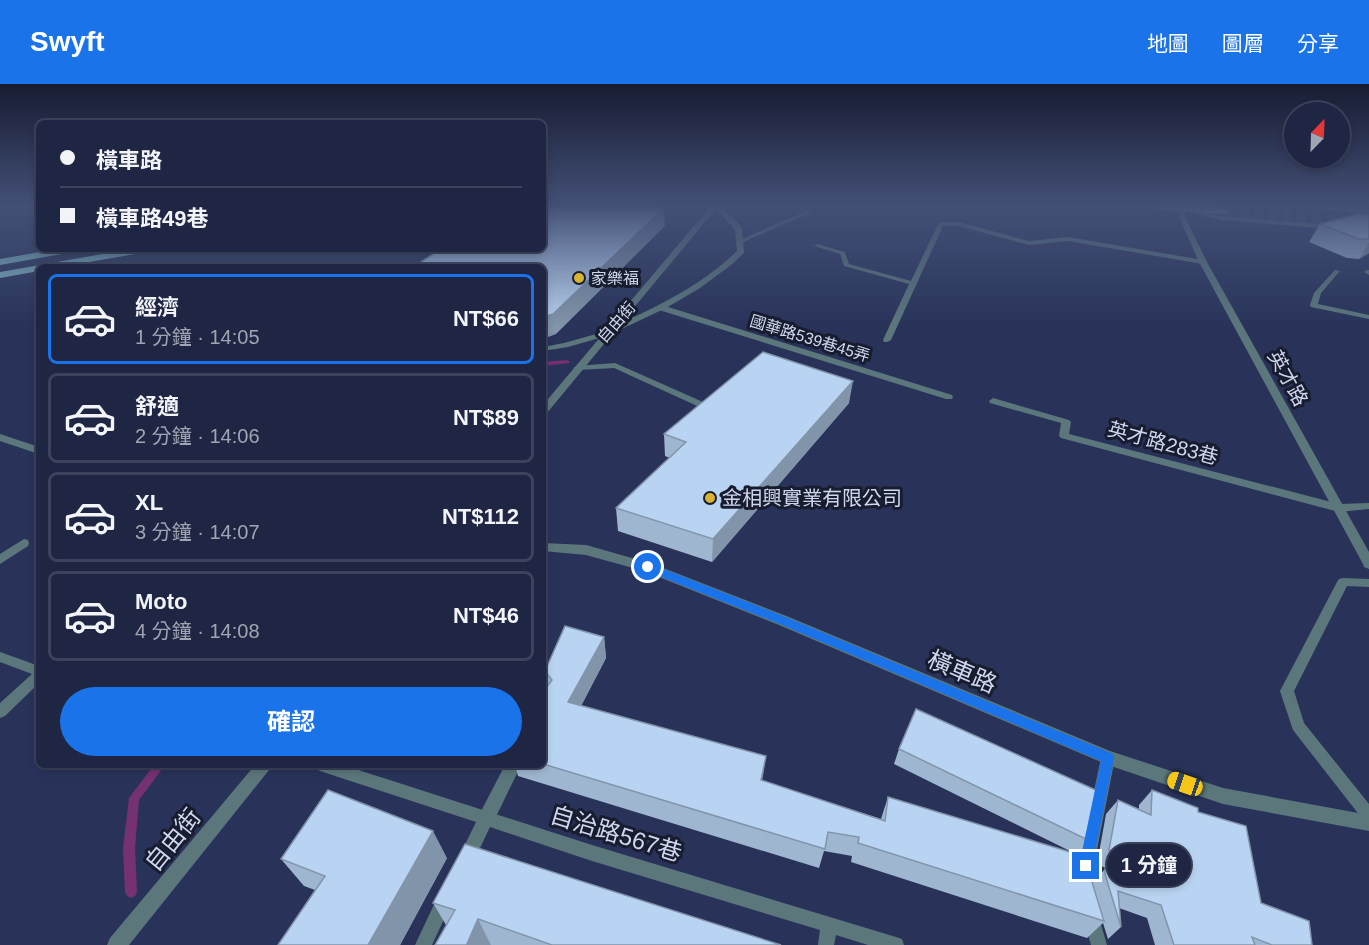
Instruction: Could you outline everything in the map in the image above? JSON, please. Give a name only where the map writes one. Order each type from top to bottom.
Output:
[{"type":"main road","points":[[0,262],[57,252]]},
{"type":"main road","points":[[59,264],[129,252]]},
{"type":"main road","points":[[0,275],[36,268]]},
{"type":"street","name":"自由街","points":[[546,407],[681,247]]},
{"type":"street","points":[[607,333],[662,308],[730,262],[741,251],[741,247]]},
{"type":"street","name":"英才路","points":[[1196,247],[1369,564]]},
{"type":"street","points":[[0,437],[36,450]]},
{"type":"street","name":"橫車路","points":[[546,547],[586,550],[648,567],[784,621],[1108,758],[1223,796],[1369,823]]},
{"type":"street","name":"自由街","points":[[117,945],[263,768]]},
{"type":"street","points":[[486,819],[512,768]]},
{"type":"lane","points":[[821,247],[843,253],[846,266],[912,283]]},
{"type":"lane","points":[[887,340],[929,247]]},
{"type":"lane","points":[[1116,247],[1203,262]]},
{"type":"lane","points":[[1337,271],[1317,293],[1314,305],[1369,317]]},
{"type":"lane","name":"國華路539巷45弄","points":[[662,308],[950,397]]},
{"type":"lane","points":[[546,348],[607,333]]},
{"type":"lane","points":[[577,368],[615,365],[709,408]]},
{"type":"lane","name":"英才路283巷","points":[[993,401],[1066,422],[1064,436],[1340,508]]},
{"type":"lane","points":[[1340,508],[1369,506]]},
{"type":"lane","points":[[0,560],[24,543]]},
{"type":"lane","points":[[1369,583],[1343,582],[1287,691],[1298,726],[1369,816]]},
{"type":"lane","points":[[0,657],[36,672]]},
{"type":"lane","points":[[0,712],[36,676]]},
{"type":"lane","points":[[1082,887],[1108,758]]},
{"type":"lane","name":"自治路567巷","points":[[332,768],[486,819],[896,945]]},
{"type":"lane","points":[[423,945],[486,819]]},
{"type":"lane","points":[[1088,906],[1100,945]]},
{"type":"lane","points":[[826,945],[829,925]]},
{"type":"building","points":[[546,247],[623,247],[553,314],[546,316],[546,264],[418,264],[436,252],[546,252]]},
{"type":"building","name":"金相興實業有限公司","points":[[763,352],[853,381],[713,539],[616,508],[686,442],[664,434]]},
{"type":"building","points":[[565,626],[604,637],[568,702],[766,756],[761,780],[885,821],[888,797],[1090,858],[1088,869],[1104,921],[858,843],[859,837],[828,832],[825,849],[546,765],[546,688],[552,680],[546,669]]},
{"type":"building","points":[[916,709],[1100,792],[1090,841],[899,749]]},
{"type":"building","points":[[328,790],[433,831],[368,945],[278,945],[325,876],[281,859]]},
{"type":"building","points":[[1152,790],[1198,808],[1198,812],[1246,826],[1261,903],[1309,921],[1312,945],[1272,945],[1252,937],[1255,945],[1174,945],[1161,905],[1118,891],[1121,927],[1105,874],[1105,869],[1117,873],[1123,857],[1109,850],[1118,800],[1151,815]]},
{"type":"building","points":[[465,844],[781,945],[552,945],[478,919],[467,944],[469,945],[435,945],[455,910],[433,903]]},
{"type":"waterway","points":[[546,364],[567,362]]},
{"type":"waterway","points":[[131,892],[129,848],[134,798],[158,768]]},
{"type":"place","name":"家樂福","points":[[579,278]]},
{"type":"place","name":"金相興實業有限公司","points":[[710,498]]},
{"type":"route","points":[[648,567],[784,621],[1108,758],[1086,866]]}]
